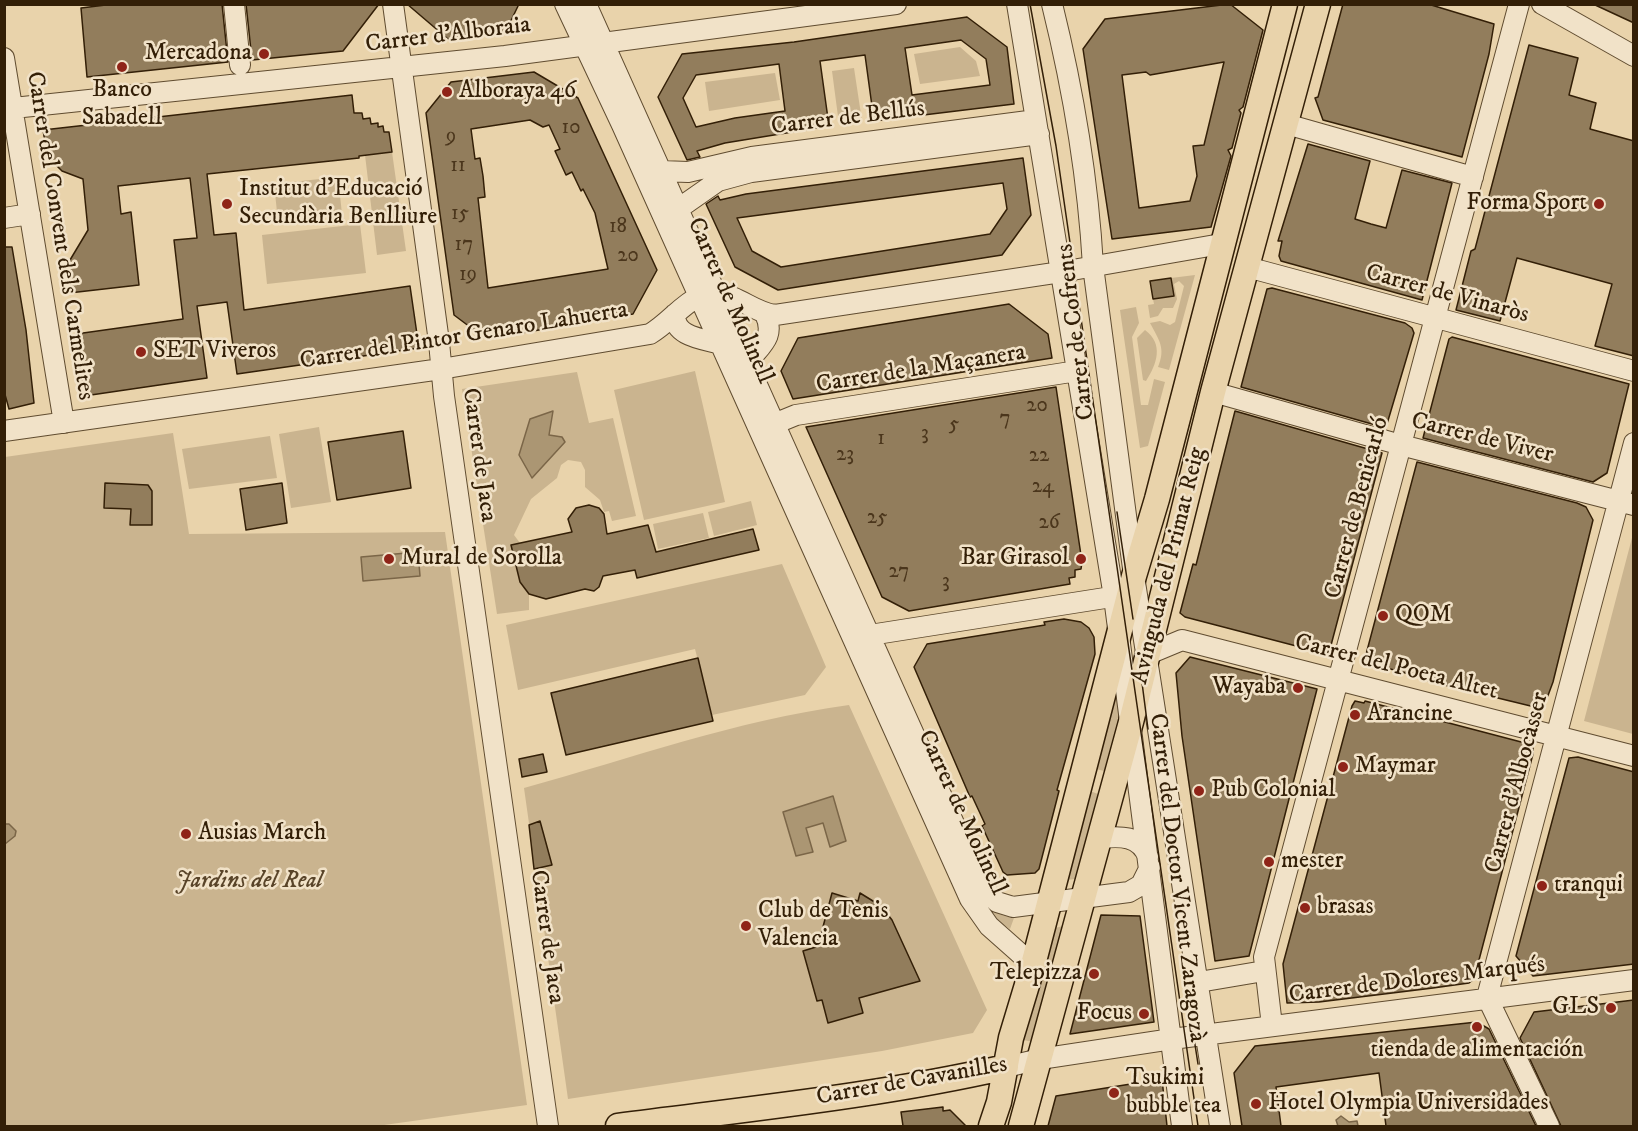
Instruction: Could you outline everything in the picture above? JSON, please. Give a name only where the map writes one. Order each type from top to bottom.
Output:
[{"type":"main road","name":"Avinguda del Primat Reig","points":[[1022,1126],[1131,722],[1213,393],[1318,4]]},
{"type":"main road","name":"Avinguda del Primat Reig","points":[[991,1126],[1011,1038],[1050,904],[1119,635],[1126,589],[1157,500],[1283,6]]},
{"type":"main road","name":"Carrer de Cavanilles","points":[[618,1126],[969,1076],[1006,1067]]},
{"type":"street","points":[[234,4],[240,65]]},
{"type":"street","name":"Carrer de Jaca","points":[[393,4],[441,369],[548,1126]]},
{"type":"street","name":"Carrer de Molinell","points":[[565,4],[594,44],[661,171],[678,209],[707,294],[721,344],[983,888],[997,902],[1007,906],[1050,904],[1136,889],[1147,878],[1149,863]]},
{"type":"street","name":"Carrer de Molinell","points":[[586,4],[594,44],[707,294],[747,363],[852,616],[870,635],[873,662],[970,899],[989,926],[1033,965]]},
{"type":"street","name":"Carrer d'Alboraia","points":[[8,108],[400,68],[594,44],[828,9],[896,4]]},
{"type":"street","name":"Carrer de Cofrents","points":[[1017,4],[1077,371],[1126,589],[1146,655]]},
{"type":"street","name":"Carrer de Cofrents","points":[[1052,4],[1069,86],[1090,218],[1126,589]]},
{"type":"street","name":"Carrer de Benicarló","points":[[1272,1026],[1264,957],[1519,4]]},
{"type":"street","points":[[1542,4],[1634,56]]},
{"type":"street","name":"Carrer del Convent dels Carmelites","points":[[4,58],[8,108],[29,209],[64,423]]},
{"type":"street","points":[[1286,123],[1473,177]]},
{"type":"street","name":"Carrer de Bellús","points":[[661,171],[724,171],[786,152],[982,135],[1037,127]]},
{"type":"street","name":"Carrer de Bellús","points":[[678,209],[724,171]]},
{"type":"street","points":[[4,207],[29,209]]},
{"type":"street","points":[[4,218],[29,209]]},
{"type":"street","points":[[707,294],[765,314],[775,315],[1061,272],[1221,244]]},
{"type":"street","name":"Carrer de Vinaròs","points":[[1247,267],[1634,371]]},
{"type":"street","name":"Carrer del Pintor Genaro Lahuerta","points":[[4,431],[441,369],[650,334],[675,314],[707,294]]},
{"type":"street","points":[[675,314],[677,327],[682,332],[721,344]]},
{"type":"street","name":"Carrer de Molinell","points":[[747,363],[769,333],[771,325],[765,314]]},
{"type":"street","name":"Carrer de la Maçanera","points":[[774,424],[796,415],[1077,371]]},
{"type":"street","name":"Carrer de Viver","points":[[1213,393],[1625,503]]},
{"type":"street","name":"Carrer d'Albocàsser","points":[[1487,997],[1557,736],[1625,503],[1634,443]]},
{"type":"street","points":[[870,635],[1126,589]]},
{"type":"street","name":"Carrer del Doctor Vicent Zaragozà","points":[[1119,635],[1182,1126]]},
{"type":"street","name":"Carrer del Poeta Altet","points":[[1146,655],[1182,640],[1634,756]]},
{"type":"street","name":"Carrer del Doctor Vicent Zaragozà","points":[[1146,655],[1220,1126]]},
{"type":"street","points":[[1100,838],[1131,838],[1142,845],[1149,863]]},
{"type":"street","name":"Carrer de Dolores Marqués","points":[[1199,982],[1264,971]]},
{"type":"street","name":"Carrer de Dolores Marqués","points":[[1206,1035],[1487,997],[1634,980]]},
{"type":"street","points":[[1487,997],[1549,1126]]},
{"type":"street","name":"Carrer de Cavanilles","points":[[1006,1067],[1040,1059],[1206,1035]]},
{"type":"green space","points":[[960,47],[976,61],[980,76],[920,84],[914,54]]},
{"type":"green space","points":[[854,68],[862,121],[839,124],[832,71]]},
{"type":"green space","points":[[775,73],[780,100],[709,111],[705,82]]},
{"type":"green space","points":[[392,152],[406,251],[377,255],[365,155]]},
{"type":"green space","points":[[338,177],[342,214],[278,221],[274,184]]},
{"type":"green space","points":[[360,224],[366,273],[267,284],[262,235]]},
{"type":"green space","points":[[1195,275],[1169,370],[1158,367],[1161,349],[1159,339],[1150,323],[1160,321],[1170,325],[1175,322],[1184,286],[1179,281],[1174,284],[1177,299],[1173,308],[1163,308],[1158,316],[1150,318],[1148,305],[1154,304],[1153,299],[1174,296],[1171,278]]},
{"type":"green space","points":[[1136,307],[1139,323],[1132,337],[1141,405],[1148,405],[1154,379],[1165,382],[1148,446],[1140,448],[1120,310]]},
{"type":"green space","points":[[1145,330],[1155,341],[1157,348],[1156,361],[1146,381],[1143,380],[1137,338]]},
{"type":"green space","points":[[695,371],[725,502],[644,520],[614,390]]},
{"type":"green space","points":[[577,372],[589,423],[613,418],[636,516],[612,521],[609,511],[604,512],[600,500],[585,487],[585,470],[581,462],[568,460],[561,465],[557,478],[531,499],[514,535],[520,543],[511,545],[520,582],[529,594],[529,610],[497,614],[462,389]]},
{"type":"green space","points":[[319,427],[331,502],[291,508],[279,434]]},
{"type":"green space","name":"Jardins del Real","points":[[173,433],[189,534],[445,532],[527,1105],[377,1126],[5,1126],[5,457]]},
{"type":"green space","points":[[270,436],[277,478],[189,489],[182,449]]},
{"type":"green space","points":[[751,501],[757,525],[714,536],[708,512]]},
{"type":"green space","points":[[703,513],[709,538],[658,549],[653,524]]},
{"type":"green space","points":[[1633,534],[1634,734],[1584,721]]},
{"type":"green space","points":[[782,564],[826,667],[805,695],[712,715],[695,649],[518,690],[506,625]]},
{"type":"green space","points":[[1118,686],[1122,702],[1104,771],[1096,769]]},
{"type":"green space","name":"Club de Tenis Valencia","points":[[849,705],[987,1010],[973,1033],[882,1051],[568,1099],[524,788],[724,730]]},
{"type":"green space","points":[[1090,791],[1098,794],[1075,879],[1066,880]]},
{"type":"green space","points":[[977,892],[997,912],[1014,918],[1010,929],[995,919]]},
{"type":"green space","points":[[1063,926],[1032,1042],[1024,1040],[1055,928]]},
{"type":"shaded area","points":[[553,411],[549,435],[562,437],[565,442],[532,478],[519,455],[530,419]]},
{"type":"shaded area","points":[[418,552],[420,576],[363,581],[361,557]]},
{"type":"shaded area","points":[[833,796],[846,841],[830,847],[823,823],[806,828],[813,852],[796,856],[783,812]]},
{"type":"shaded area","points":[[5,824],[9,824],[16,831],[15,836],[5,844]]},
{"type":"shaded area","points":[[1341,1116],[1349,1122],[1357,1121],[1358,1126],[1338,1126],[1336,1120]]},
{"type":"building","points":[[114,4],[222,4],[228,62],[87,77],[81,8]]},
{"type":"building","points":[[246,4],[379,4],[343,51],[252,60]]},
{"type":"building","points":[[407,4],[519,4],[506,31],[448,39]]},
{"type":"building","points":[[1230,4],[1263,30],[1243,107],[1239,110],[1241,113],[1232,148],[1228,150],[1231,156],[1211,227],[1112,239],[1083,49],[1105,19]],"holes":[[[1224,62],[1204,145],[1193,146],[1197,176],[1190,201],[1139,208],[1122,75],[1146,72],[1150,75]]]},
{"type":"building","points":[[1343,4],[1428,4],[1494,24],[1489,54],[1462,157],[1323,120],[1315,98],[1318,97]]},
{"type":"building","points":[[1593,4],[1634,4],[1634,23]]},
{"type":"building","points":[[967,17],[1007,47],[1014,104],[874,121],[865,55],[820,61],[829,126],[725,143],[697,151],[700,157],[687,160],[658,97],[682,54],[794,42]],"holes":[[[961,40],[986,59],[990,85],[912,95],[905,48]],[[779,64],[785,111],[735,118],[696,127],[683,98],[696,75]]]},
{"type":"building","points":[[1529,45],[1578,58],[1569,95],[1596,103],[1590,129],[1634,141],[1634,356],[1595,346],[1612,284],[1517,258],[1500,321],[1456,310],[1471,251],[1475,249]]},
{"type":"building","points":[[534,72],[578,98],[657,270],[633,314],[486,339],[454,315],[426,113],[451,82]],"holes":[[[530,120],[543,127],[549,125],[560,149],[555,151],[566,175],[572,172],[595,213],[608,269],[488,288],[478,198],[485,197],[483,176],[480,158],[475,159],[471,129]]]},
{"type":"building","points":[[352,95],[354,113],[362,113],[363,119],[370,118],[371,124],[378,123],[378,127],[383,126],[384,132],[389,132],[392,152],[359,156],[359,158],[207,174],[214,235],[236,233],[244,310],[410,286],[419,348],[237,374],[227,302],[197,306],[207,378],[84,396],[76,334],[183,319],[174,240],[197,238],[190,178],[118,186],[121,214],[131,212],[139,285],[69,293],[70,260],[88,230],[83,179],[62,171],[50,159],[43,130]]},
{"type":"building","points":[[1308,144],[1370,161],[1355,219],[1371,224],[1386,228],[1402,170],[1452,183],[1422,300],[1281,261],[1279,256],[1282,241],[1278,241]]},
{"type":"building","points":[[1023,158],[1031,215],[1002,255],[778,290],[735,267],[706,204],[718,196],[720,200],[746,194]],"holes":[[[1003,183],[1007,209],[990,234],[781,267],[752,251],[737,218]]]},
{"type":"building","points":[[4,247],[12,247],[26,330],[34,403],[9,409],[4,391]]},
{"type":"building","points":[[1171,278],[1174,296],[1153,299],[1150,281]]},
{"type":"building","points":[[1272,288],[1405,323],[1412,328],[1414,333],[1387,424],[1379,426],[1241,387],[1267,289]]},
{"type":"building","points":[[1009,304],[1048,334],[1052,358],[793,399],[781,371],[798,338]]},
{"type":"building","points":[[1452,337],[1629,384],[1607,473],[1593,482],[1423,438],[1449,339]]},
{"type":"building","points":[[1056,387],[1082,562],[1081,569],[1075,570],[1075,577],[1069,578],[1070,584],[909,611],[882,597],[806,427]]},
{"type":"building","points":[[1235,411],[1382,453],[1327,654],[1185,617],[1180,613],[1193,564],[1196,565]]},
{"type":"building","points":[[403,431],[411,488],[337,500],[328,442]]},
{"type":"building","points":[[1417,462],[1577,503],[1586,507],[1593,520],[1553,682],[1543,709],[1428,681],[1428,679],[1364,662]]},
{"type":"building","points":[[105,483],[148,485],[152,491],[152,525],[130,525],[131,509],[104,508]]},
{"type":"building","points":[[282,483],[287,523],[246,530],[240,489]]},
{"type":"building","points":[[589,505],[599,508],[604,514],[607,534],[648,525],[656,552],[753,529],[759,550],[637,578],[635,570],[603,576],[599,587],[594,591],[585,589],[546,599],[529,594],[520,582],[511,545],[572,532],[568,519],[576,508]]},
{"type":"building","points":[[1064,619],[1081,622],[1089,628],[1094,637],[1095,654],[1057,790],[1059,791],[1039,869],[1035,873],[1007,875],[1003,872],[982,826],[985,824],[972,796],[970,797],[914,667],[927,644],[1045,625],[1044,622]]},
{"type":"building","points":[[1190,657],[1317,689],[1249,956],[1215,961],[1182,736],[1176,673]]},
{"type":"building","points":[[698,658],[713,721],[566,755],[551,693]]},
{"type":"building","points":[[1355,701],[1364,703],[1365,701],[1525,743],[1533,748],[1533,754],[1474,979],[1469,983],[1433,988],[1319,1002],[1287,1003],[1283,964]]},
{"type":"building","points":[[543,754],[547,772],[522,777],[519,759]]},
{"type":"building","points":[[1578,757],[1634,772],[1634,964],[1533,976],[1516,956],[1569,758]]},
{"type":"building","points":[[540,821],[552,865],[534,869],[529,825]]},
{"type":"building","points":[[832,893],[858,901],[860,893],[881,906],[892,920],[920,981],[859,998],[863,1013],[828,1023],[822,1000],[817,1001],[803,951],[816,947]]},
{"type":"building","points":[[1101,915],[1140,916],[1154,1022],[1070,1034]]},
{"type":"building","points":[[1634,1000],[1634,1126],[1561,1126],[1520,1038],[1534,1012]]},
{"type":"building","points":[[1477,1022],[1489,1029],[1536,1126],[1386,1126],[1379,1073],[1276,1087],[1281,1126],[1242,1126],[1234,1073],[1255,1046]]},
{"type":"building","points":[[1162,1079],[1167,1126],[1048,1126],[1056,1096]]},
{"type":"building","points":[[943,1107],[943,1111],[950,1110],[966,1126],[903,1126],[901,1112]]},
{"type":"tram line","points":[[1030,4],[1056,146],[1198,1126]]},
{"type":"tram line","points":[[1117,512],[1133,619]]},
{"type":"tram line","points":[[1141,675],[1148,729]]},
{"type":"tram line","points":[[1186,987],[1198,1064]]},
{"type":"place","name":"Mercadona","points":[[264,54]]},
{"type":"place","name":"Banco Sabadell","points":[[122,67]]},
{"type":"place","name":"Alboraya 46","points":[[447,92]]},
{"type":"place","name":"Institut d'Educació Secundària Benlliure","points":[[227,204]]},
{"type":"place","name":"Forma Sport","points":[[1599,204]]},
{"type":"place","name":"SET Viveros","points":[[141,352]]},
{"type":"place","name":"Mural de Sorolla","points":[[389,559]]},
{"type":"place","name":"Bar Girasol","points":[[1081,559]]},
{"type":"place","name":"QOM","points":[[1383,616]]},
{"type":"place","name":"Wayaba","points":[[1298,688]]},
{"type":"place","name":"Arancine","points":[[1355,715]]},
{"type":"place","name":"Maymar","points":[[1343,767]]},
{"type":"place","name":"Pub Colonial","points":[[1199,791]]},
{"type":"place","name":"Ausias March","points":[[186,834]]},
{"type":"place","name":"mester","points":[[1269,862]]},
{"type":"place","name":"tranqui","points":[[1542,886]]},
{"type":"place","name":"brasas","points":[[1305,908]]},
{"type":"place","name":"Club de Tenis Valencia","points":[[746,926]]},
{"type":"place","name":"Telepizza","points":[[1094,974]]},
{"type":"place","name":"GLS","points":[[1611,1008]]},
{"type":"place","name":"Focus","points":[[1144,1014]]},
{"type":"place","name":"tienda de alimentación","points":[[1477,1027]]},
{"type":"place","name":"Tsukimi bubble tea","points":[[1114,1093]]},
{"type":"place","name":"Hotel Olympia Universidades","points":[[1256,1104]]}]
